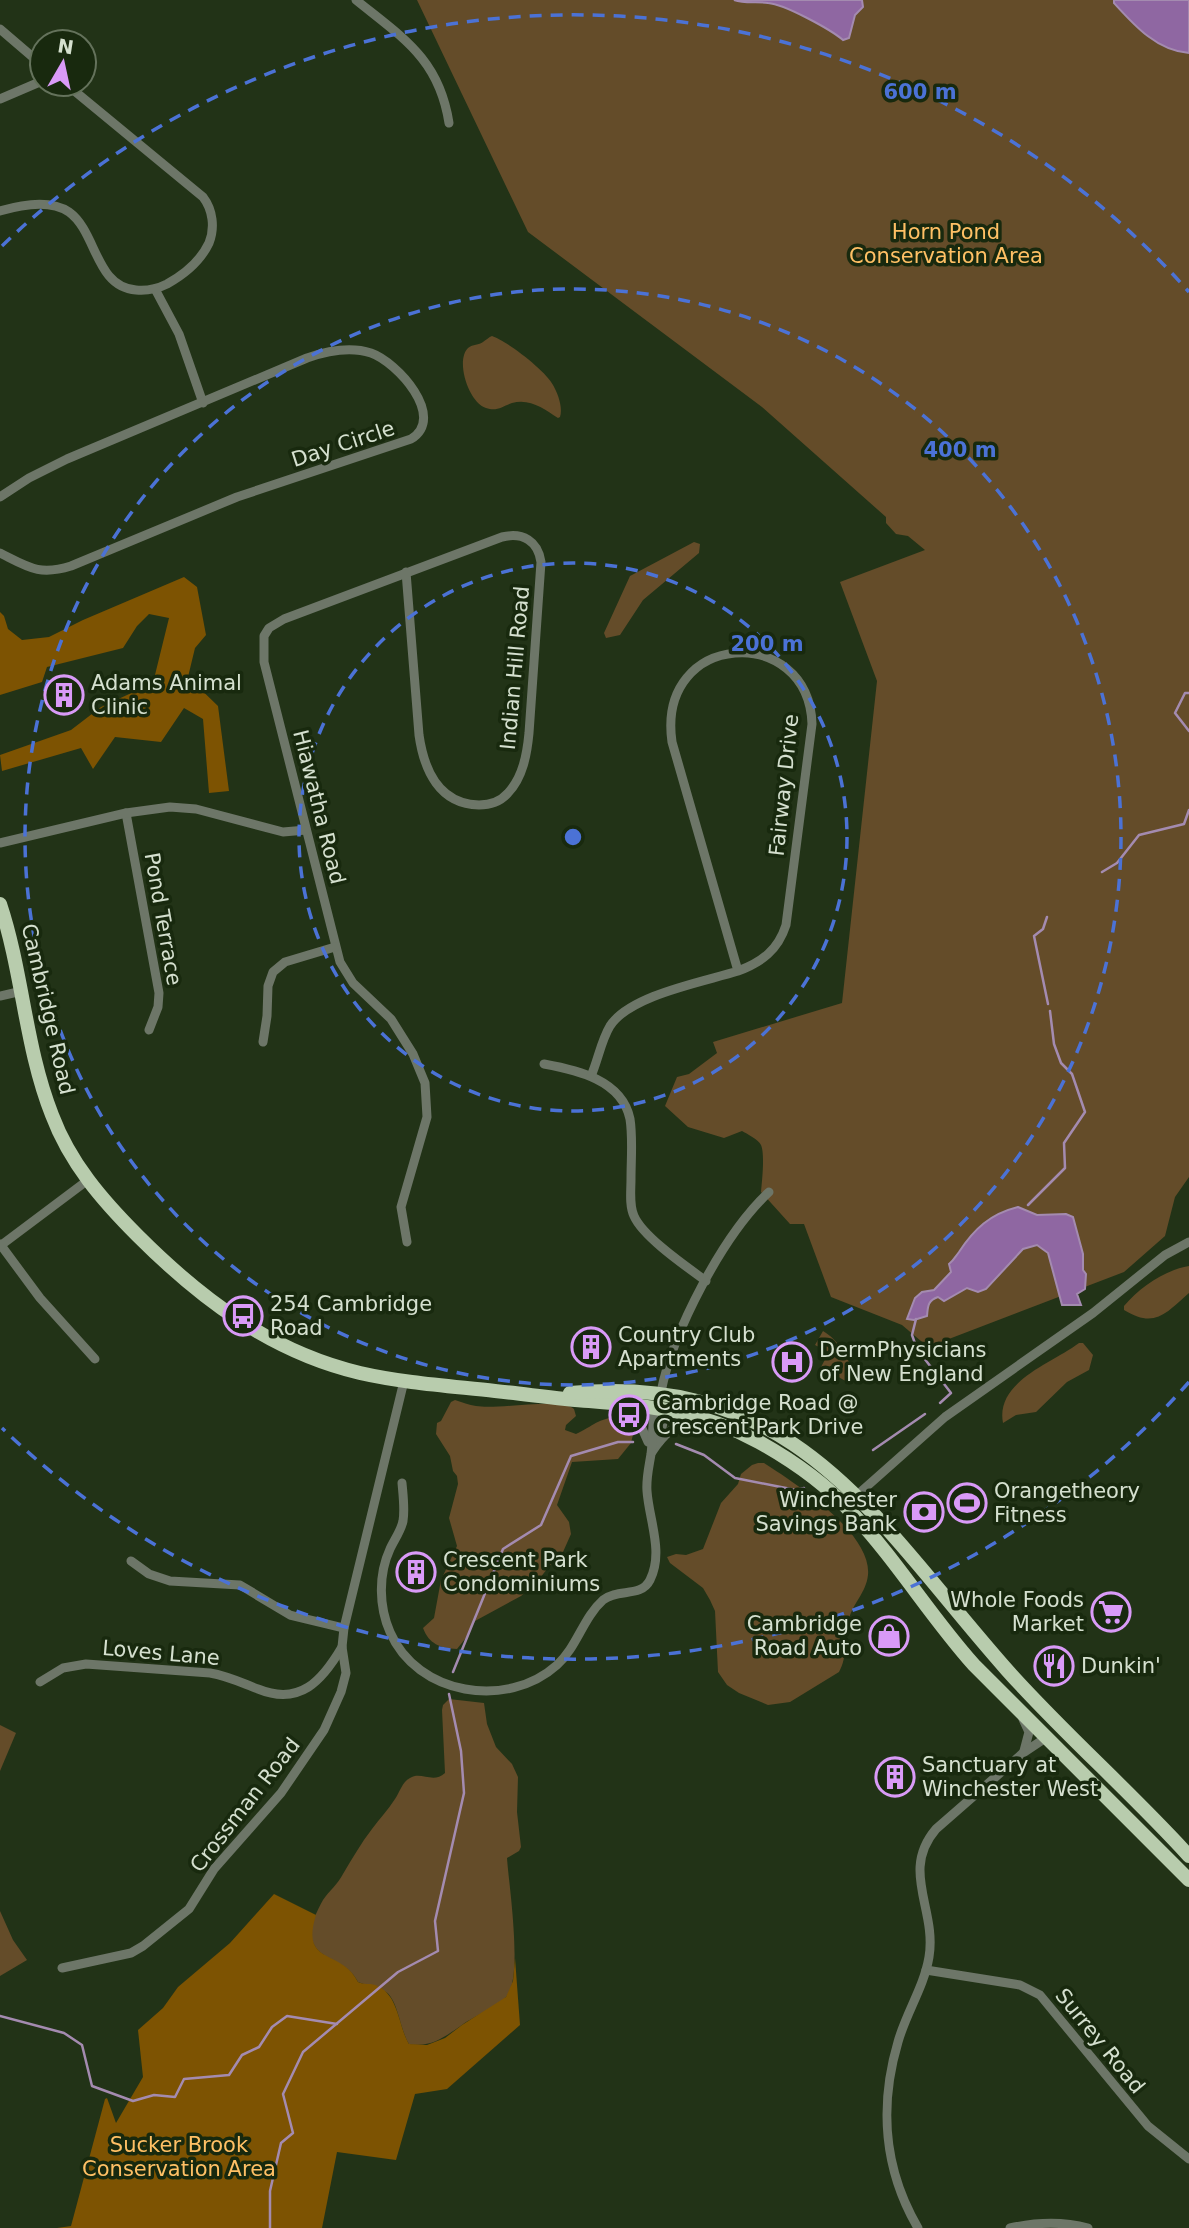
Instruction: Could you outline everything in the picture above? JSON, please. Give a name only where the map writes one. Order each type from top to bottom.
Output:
[{"type":"highway","name":"Cambridge Road","points":[[0,904],[13,946],[37,1068],[64,1143],[88,1181],[119,1216],[211,1301],[238,1321],[279,1344],[326,1363],[364,1374],[404,1381],[661,1407],[725,1426],[783,1456],[824,1485],[860,1522],[955,1644],[1189,1880]]},
{"type":"highway","name":"Cambridge Road","points":[[541,1395],[611,1390],[661,1392],[699,1401],[752,1420],[817,1459],[891,1531],[1027,1692],[1189,1856]]},
{"type":"highway","points":[[661,1392],[661,1407]]},
{"type":"highway","points":[[915,1592],[930,1580]]},
{"type":"highway","points":[[1115,1806],[1128,1793]]},
{"type":"street","points":[[356,0],[408,44],[430,67],[444,99],[449,123]]},
{"type":"street","points":[[0,29],[28,53]]},
{"type":"street","points":[[0,99],[28,87]]},
{"type":"street","points":[[0,211],[34,205],[64,209],[81,225],[114,282],[131,290],[155,289],[186,272],[203,253],[212,231],[208,206],[198,192],[83,98]]},
{"type":"street","points":[[155,289],[179,334],[203,403]]},
{"type":"street","name":"Day Circle","points":[[0,497],[52,466],[307,358],[327,352],[352,350],[378,357],[398,373],[421,404],[425,424],[419,434],[403,443],[237,497],[62,568],[46,571],[33,569],[0,553]]},
{"type":"street","name":"Hiawatha Road","points":[[407,1242],[401,1208],[424,1129],[428,1107],[425,1083],[413,1054],[397,1027],[344,972],[335,947],[264,662],[264,636],[269,628],[284,619],[406,572],[502,537],[517,535],[529,539]]},
{"type":"street","name":"Indian Hill Road","points":[[406,572],[418,726],[424,762],[437,785],[448,797],[467,804],[492,803],[510,791],[519,777],[527,754],[541,562],[537,548],[529,539]]},
{"type":"street","name":"Fairway Drive","points":[[591,1076],[611,1024],[624,1010],[640,1001],[738,971],[755,964],[766,957],[778,942],[786,925],[812,724],[806,695],[792,673],[764,656],[738,652],[715,656],[691,673],[675,696],[670,724],[672,741],[738,971]]},
{"type":"street","points":[[0,843],[157,808],[183,807],[283,832],[306,830]]},
{"type":"street","name":"Pond Terrace","points":[[126,813],[159,993],[158,1007],[149,1030]]},
{"type":"street","points":[[263,1042],[268,986],[273,972],[285,962],[335,947]]},
{"type":"street","points":[[0,996],[22,990]]},
{"type":"street","points":[[544,1064],[591,1076],[616,1093],[629,1115],[632,1207],[635,1218],[652,1237],[706,1281]]},
{"type":"street","points":[[88,1181],[0,1245],[40,1298],[95,1359]]},
{"type":"street","points":[[661,1392],[679,1334],[706,1281],[743,1221],[769,1192]]},
{"type":"street","points":[[856,1496],[945,1417],[1105,1304],[1165,1255],[1189,1242]]},
{"type":"street","name":"Crossman Road","points":[[62,1968],[131,1953],[189,1909],[214,1869],[281,1793],[315,1746],[344,1683],[347,1667],[342,1647],[344,1628],[404,1381]]},
{"type":"street","points":[[615,1403],[626,1407],[637,1417],[651,1454]]},
{"type":"street","points":[[658,1443],[661,1407]]},
{"type":"street","points":[[402,1483],[403,1520],[388,1554],[382,1580],[383,1602],[390,1632],[412,1664],[436,1681],[466,1690],[502,1690],[546,1674],[567,1653],[603,1601],[616,1594],[639,1591],[649,1582],[656,1551],[647,1492],[651,1426],[661,1407]]},
{"type":"street","points":[[651,1454],[670,1431],[689,1421],[700,1420],[725,1426]]},
{"type":"street","points":[[131,1561],[149,1574],[170,1581],[240,1585],[290,1615],[344,1628]]},
{"type":"street","name":"Loves Lane","points":[[40,1682],[63,1668],[93,1664],[210,1673],[228,1676],[266,1692],[292,1695],[314,1684],[328,1669],[342,1647]]},
{"type":"street","points":[[1006,1698],[1028,1727],[1029,1738],[1023,1753]]},
{"type":"street","points":[[918,2228],[908,2210],[893,2167],[885,2112],[898,2041],[926,1970],[930,1935],[918,1872],[925,1842],[936,1829],[1023,1753],[1047,1737]]},
{"type":"street","name":"Surrey Road","points":[[926,1970],[1020,1984],[1041,1995],[1148,2126],[1189,2160]]},
{"type":"street","points":[[1010,2228],[1044,2223],[1088,2228]]},
{"type":"green space","name":"Horn Pond Conservation Area","points":[[417,0],[1189,0],[1189,1177],[1175,1197],[1165,1236],[1124,1272],[928,1347],[902,1325],[831,1297],[804,1224],[790,1224],[761,1192],[763,1155],[761,1145],[757,1141],[742,1131],[724,1138],[688,1127],[665,1106],[677,1077],[689,1074],[717,1053],[713,1042],[842,1003],[877,681],[840,582],[925,550],[908,536],[896,534],[886,523],[886,517],[762,407],[528,232]]},
{"type":"green space","points":[[492,336],[526,357],[549,379],[559,401],[560,417],[531,403],[512,403],[490,409],[480,405],[474,398],[463,371],[464,354],[468,348]]},
{"type":"green space","points":[[694,542],[700,544],[699,553],[643,600],[620,635],[606,638],[604,633],[630,576]]},
{"type":"green space","points":[[184,577],[197,587],[206,635],[195,648],[188,677],[218,706],[229,791],[209,793],[203,719],[184,708],[161,742],[115,737],[93,769],[81,748],[2,771],[0,755],[71,730],[101,707],[153,683],[169,618],[149,614],[137,626],[123,648],[47,667],[42,682],[0,695],[0,612],[8,629],[22,640],[49,637]]},
{"type":"green space","points":[[1189,1266],[1189,1293],[1166,1312],[1160,1316],[1144,1318],[1124,1310],[1130,1299],[1145,1286],[1171,1271]]},
{"type":"green space","points":[[823,1331],[838,1344],[855,1371],[849,1383],[821,1367],[829,1352],[815,1345]]},
{"type":"green space","points":[[1083,1343],[1093,1355],[1089,1370],[1067,1382],[1036,1412],[1016,1415],[1003,1423],[1003,1408],[1017,1385],[1028,1375]]},
{"type":"green space","points":[[455,1400],[486,1407],[543,1404],[567,1406],[574,1409],[576,1416],[566,1425],[565,1430],[576,1434],[600,1421],[612,1418],[628,1419],[635,1426],[631,1443],[618,1459],[572,1462],[557,1505],[569,1522],[571,1534],[563,1552],[521,1596],[475,1621],[457,1649],[436,1644],[428,1638],[423,1628],[434,1618],[441,1580],[457,1546],[449,1518],[458,1484],[457,1476],[453,1471],[450,1456],[436,1434],[437,1423]]},
{"type":"green space","points":[[758,1463],[764,1463],[812,1496],[845,1526],[866,1559],[868,1575],[849,1619],[844,1660],[839,1672],[790,1702],[768,1705],[739,1693],[727,1685],[718,1672],[715,1611],[703,1588],[670,1563],[667,1557],[686,1555],[703,1549],[721,1503],[738,1484],[741,1474]]},
{"type":"green space","points":[[449,1699],[484,1703],[487,1724],[496,1747],[512,1764],[518,1777],[517,1812],[521,1847],[507,1858],[514,1930],[514,1970],[512,1985],[503,2000],[443,2037],[431,2043],[417,2045],[409,2044],[390,1996],[383,1990],[358,1982],[347,1969],[321,1953],[312,1940],[311,1930],[323,1900],[339,1881],[405,1782],[414,1776],[432,1778],[445,1773],[442,1710]]},
{"type":"green space","points":[[0,1725],[16,1733],[0,1771]]},
{"type":"green space","name":"Sucker Brook Conservation Area","points":[[274,1894],[316,1915],[313,1942],[318,1950],[351,1971],[358,1982],[375,1985],[389,1995],[409,2044],[427,2045],[445,2038],[506,1997],[513,1981],[515,1958],[520,2025],[447,2089],[415,2094],[396,2160],[337,2152],[322,2228],[57,2228],[71,2226],[105,2099],[107,2098],[116,2123],[143,2077],[138,2030],[163,2008],[178,1987],[230,1943]]},
{"type":"green space","points":[[0,1911],[13,1940],[27,1960],[0,1976]]},
{"type":"shaded area","points":[[734,0],[862,0],[863,7],[855,15],[849,38],[843,40],[818,24],[775,4]]},
{"type":"shaded area","points":[[1114,0],[1189,0],[1189,53],[1167,47],[1147,36]]},
{"type":"shaded area","points":[[1018,1207],[1037,1215],[1066,1214],[1073,1217],[1086,1274],[1085,1289],[1077,1294],[1081,1305],[1062,1305],[1048,1253],[1037,1245],[1023,1249],[986,1289],[978,1292],[967,1288],[944,1301],[938,1297],[930,1302],[927,1316],[907,1319],[915,1298],[922,1292],[934,1290],[951,1272],[949,1264],[977,1230],[991,1218]]},
{"type":"waterway","points":[[1189,693],[1185,693],[1175,713],[1189,731]]},
{"type":"waterway","points":[[1102,872],[1117,863],[1139,835],[1184,824],[1189,810]]},
{"type":"waterway","points":[[1047,917],[1043,929],[1034,936],[1048,1004]]},
{"type":"waterway","points":[[1028,1205],[1065,1168],[1064,1143],[1085,1112],[1072,1074],[1061,1063],[1054,1044],[1050,1011]]},
{"type":"waterway","points":[[916,1319],[912,1335],[917,1349],[951,1393],[940,1403]]},
{"type":"waterway","points":[[873,1450],[925,1414]]},
{"type":"waterway","points":[[453,1672],[503,1549],[541,1525],[571,1456],[618,1442],[633,1442]]},
{"type":"waterway","points":[[676,1444],[704,1455],[735,1478],[796,1490],[804,1488]]},
{"type":"waterway","points":[[270,2228],[270,2191],[281,2143],[293,2133],[283,2094],[303,2052],[398,1972],[438,1951],[435,1921],[464,1793],[461,1751],[449,1694]]},
{"type":"waterway","points":[[0,2016],[64,2033],[82,2045],[92,2086],[133,2101],[154,2095],[175,2097],[184,2079],[229,2075],[242,2055],[259,2047],[272,2027],[287,2016],[337,2024]]},
{"type":"place","name":"Adams Animal Clinic","points":[[64,695]]},
{"type":"place","name":"254 Cambridge Road","points":[[243,1316]]},
{"type":"place","name":"Country Club Apartments","points":[[591,1347]]},
{"type":"place","name":"DermPhysicians of New England","points":[[792,1362]]},
{"type":"place","name":"Cambridge Road @ Crescent Park Drive","points":[[629,1415]]},
{"type":"place","name":"Orangetheory Fitness","points":[[967,1503]]},
{"type":"place","name":"Winchester Savings Bank","points":[[924,1512]]},
{"type":"place","name":"Crescent Park Condominiums","points":[[416,1572]]},
{"type":"place","name":"Whole Foods Market","points":[[1111,1612]]},
{"type":"place","name":"Cambridge Road Auto","points":[[889,1636]]},
{"type":"place","name":"Dunkin'","points":[[1054,1666]]},
{"type":"place","name":"Sanctuary at Winchester West","points":[[895,1777]]}]
